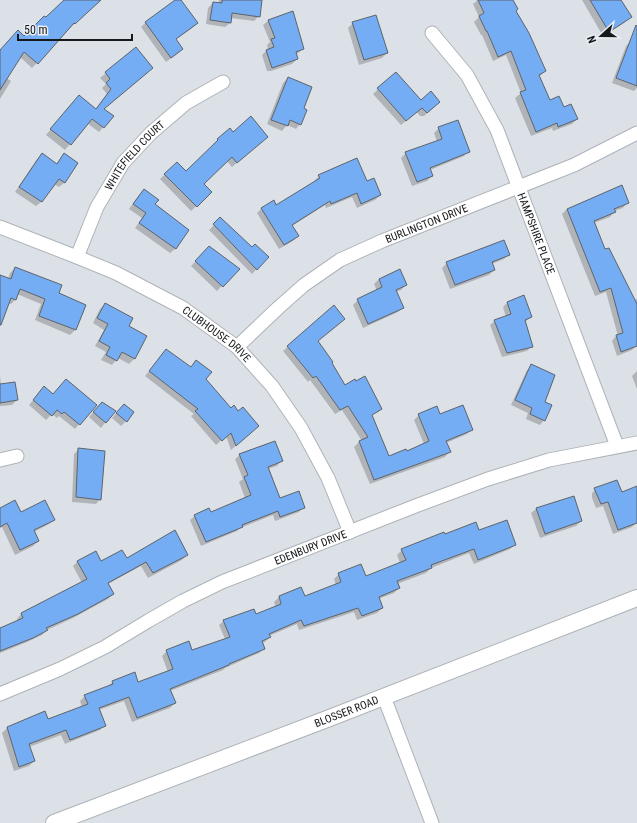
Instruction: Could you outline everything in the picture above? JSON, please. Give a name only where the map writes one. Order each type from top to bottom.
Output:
[{"type":"street","name":"HAMPSHIRE PLACE","points":[[432,33],[467,75],[497,130],[617,446]]},
{"type":"street","name":"WHITEFIELD COURT","points":[[77,257],[98,208],[123,163],[151,133],[186,103],[223,82]]},
{"type":"street","name":"BURLINGTON DRIVE","points":[[237,347],[304,284],[340,260],[382,241],[574,166],[637,132]]},
{"type":"street","name":"CLUBHOUSE DRIVE","points":[[0,227],[116,273],[183,308],[237,347],[272,386],[301,428],[328,478],[350,532]]},
{"type":"street","name":"EDENBURY DRIVE","points":[[0,694],[92,654],[183,601],[222,582],[488,479],[549,460],[637,443]]},
{"type":"street","points":[[0,460],[17,456]]},
{"type":"street","name":"BLOSSER ROAD","points":[[54,823],[384,697],[637,598]]},
{"type":"street","points":[[384,697],[432,823]]},
{"type":"building","points":[[64,0],[101,0],[75,24],[74,23],[38,64],[24,52],[0,90],[0,50],[18,30],[24,36],[44,16],[46,17]]},
{"type":"building","points":[[175,0],[181,0],[198,23],[176,39],[183,49],[171,58],[145,22]]},
{"type":"building","points":[[222,0],[262,0],[260,17],[232,13],[231,23],[210,20],[213,2],[222,3]]},
{"type":"building","points":[[478,0],[513,0],[518,9],[516,11],[529,33],[546,71],[539,75],[550,100],[559,96],[564,107],[571,104],[578,119],[558,127],[557,123],[536,132],[520,92],[526,90],[511,51],[498,57],[479,16],[484,13]]},
{"type":"building","points":[[590,0],[621,0],[632,17],[609,32]]},
{"type":"building","points":[[293,11],[304,49],[296,52],[298,59],[272,68],[266,50],[274,47],[271,39],[275,38],[268,20]]},
{"type":"building","points":[[376,15],[388,53],[364,60],[352,22]]},
{"type":"building","points":[[636,25],[637,26],[637,86],[616,78]]},
{"type":"building","points":[[136,47],[153,68],[104,109],[114,116],[104,128],[92,119],[71,145],[50,129],[79,95],[96,109],[111,89],[106,83],[110,79],[105,72]]},
{"type":"building","points":[[396,72],[421,100],[431,91],[440,102],[427,113],[422,108],[406,121],[377,88]]},
{"type":"building","points":[[288,77],[312,87],[304,108],[307,110],[301,125],[290,120],[288,126],[271,120]]},
{"type":"building","points":[[251,116],[268,137],[237,163],[232,157],[204,184],[212,192],[197,207],[164,174],[177,162],[186,171],[218,140],[217,139],[230,128],[233,132]]},
{"type":"building","points":[[458,120],[470,152],[430,168],[433,176],[417,182],[405,152],[442,139],[438,127]]},
{"type":"building","points":[[42,153],[57,164],[64,153],[78,163],[65,183],[59,179],[42,202],[19,187]]},
{"type":"building","points":[[357,158],[367,181],[374,178],[381,195],[361,204],[357,193],[331,204],[330,201],[292,225],[299,236],[284,245],[261,208],[274,200],[276,205],[320,178],[318,175]]},
{"type":"building","points":[[622,185],[629,203],[614,209],[616,212],[594,221],[605,249],[609,248],[637,304],[637,346],[621,352],[616,335],[623,333],[611,288],[600,292],[567,209]]},
{"type":"building","points":[[144,189],[159,200],[155,204],[189,230],[176,249],[139,223],[146,213],[133,204]]},
{"type":"building","points":[[220,217],[252,247],[255,244],[269,257],[257,270],[213,224]]},
{"type":"building","points":[[504,240],[510,255],[492,262],[495,270],[455,285],[446,262]]},
{"type":"building","points":[[209,246],[240,269],[223,287],[195,261]]},
{"type":"building","points":[[15,267],[62,285],[59,293],[86,305],[76,330],[39,316],[45,299],[20,289],[16,300],[11,298],[0,325],[0,275],[11,279]]},
{"type":"building","points":[[400,269],[407,285],[396,290],[404,308],[368,324],[357,299],[382,287],[379,279]]},
{"type":"building","points":[[524,295],[532,317],[525,320],[533,347],[507,353],[494,320],[511,314],[507,302]]},
{"type":"building","points":[[105,303],[133,318],[129,326],[147,336],[135,359],[122,352],[117,361],[106,355],[110,347],[99,341],[108,324],[97,318]]},
{"type":"building","points":[[334,305],[345,319],[318,341],[333,362],[332,363],[345,385],[355,379],[356,381],[365,376],[382,409],[372,415],[389,456],[406,449],[407,451],[429,441],[418,414],[437,406],[440,414],[463,405],[473,430],[446,441],[451,452],[374,480],[359,441],[368,437],[348,406],[340,410],[316,376],[313,378],[287,346]]},
{"type":"building","points":[[166,349],[191,367],[196,360],[212,372],[206,379],[231,408],[234,405],[238,411],[243,407],[259,426],[236,446],[231,433],[222,441],[195,411],[198,409],[149,371]]},
{"type":"building","points":[[531,364],[555,375],[545,402],[552,405],[545,421],[530,414],[532,408],[515,400]]},
{"type":"building","points":[[66,379],[97,405],[80,425],[64,412],[62,414],[57,410],[52,416],[33,400],[44,386],[53,394]]},
{"type":"building","points":[[15,382],[18,400],[0,403],[0,384]]},
{"type":"building","points":[[102,402],[116,411],[106,423],[93,412]]},
{"type":"building","points":[[124,404],[134,412],[127,422],[116,413]]},
{"type":"building","points":[[275,441],[283,461],[268,467],[280,498],[299,491],[305,508],[280,517],[278,511],[242,525],[243,527],[206,542],[194,515],[209,508],[211,512],[251,495],[244,477],[248,475],[239,454]]},
{"type":"building","points":[[78,448],[105,451],[101,500],[76,497]]},
{"type":"building","points":[[617,480],[622,492],[637,486],[637,523],[618,530],[608,502],[601,504],[594,488]]},
{"type":"building","points":[[574,496],[582,521],[545,534],[536,508]]},
{"type":"building","points":[[15,500],[21,512],[45,500],[55,520],[34,530],[39,541],[20,550],[7,523],[0,527],[0,508]]},
{"type":"building","points":[[507,520],[516,545],[478,560],[474,549],[431,565],[432,568],[397,581],[400,588],[379,597],[383,608],[362,616],[358,608],[304,626],[301,620],[269,634],[271,637],[262,641],[265,649],[170,689],[176,703],[137,718],[129,697],[99,708],[106,726],[70,740],[66,730],[29,744],[35,761],[19,767],[7,727],[45,711],[48,719],[88,704],[84,695],[113,684],[112,681],[135,672],[138,682],[173,669],[166,650],[189,641],[192,650],[230,637],[223,620],[254,609],[256,614],[281,604],[279,596],[301,587],[305,596],[341,582],[338,573],[361,564],[366,576],[406,560],[401,549],[444,532],[445,534],[476,522],[479,530]]},
{"type":"building","points":[[175,530],[188,555],[153,573],[146,562],[108,583],[114,594],[78,614],[46,628],[48,630],[33,638],[0,651],[0,628],[23,618],[21,613],[87,579],[77,561],[96,551],[101,561],[122,550],[127,558]]}]
